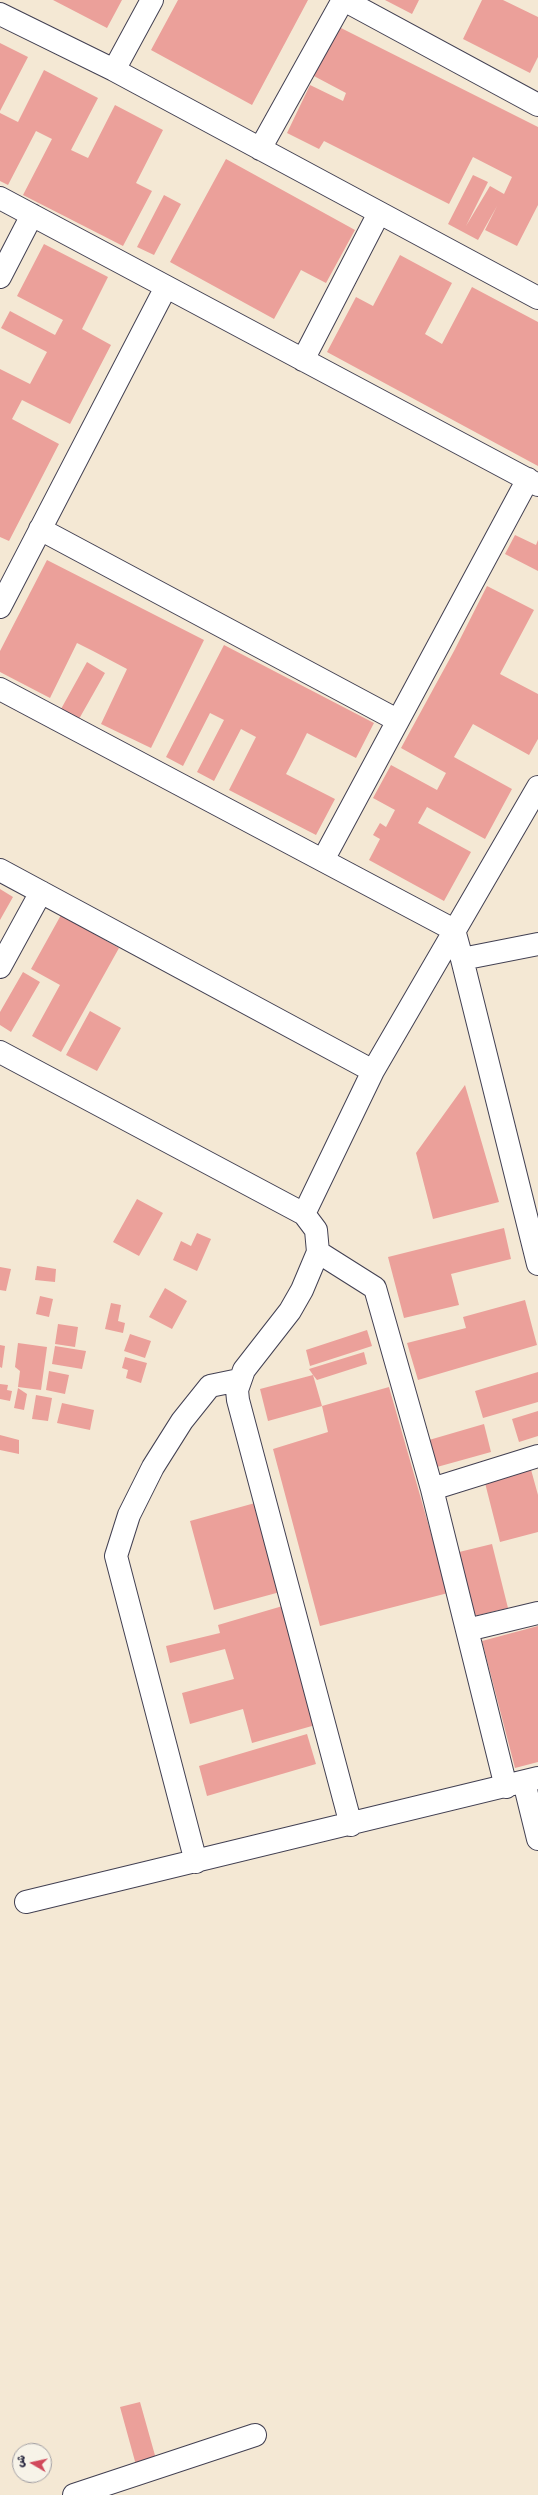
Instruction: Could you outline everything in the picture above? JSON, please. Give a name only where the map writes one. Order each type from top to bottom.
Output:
[{"type":"street","points":[[114,70],[152,0]]},
{"type":"street","points":[[260,150],[344,0],[538,104]]},
{"type":"street","points":[[0,14],[114,70],[260,150],[538,298]]},
{"type":"street","points":[[0,198],[533,482],[397,720],[323,860]]},
{"type":"street","points":[[303,360],[379,213]]},
{"type":"street","points":[[0,277],[32,215]]},
{"type":"street","points":[[0,607],[166,287]]},
{"type":"street","points":[[40,530],[397,720]]},
{"type":"street","points":[[0,689],[454,930],[538,1264]]},
{"type":"street","points":[[304,1214],[374,1071],[454,930],[538,788]]},
{"type":"street","points":[[0,870],[374,1071]]},
{"type":"street","points":[[0,967],[41,892]]},
{"type":"street","points":[[462,959],[538,944]]},
{"type":"street","points":[[0,1052],[304,1214],[316,1230],[318,1252],[302,1290],[294,1304],[244,1370],[239,1380],[238,1400],[351,1825]]},
{"type":"street","points":[[318,1252],[374,1288],[432,1489],[467,1630],[522,1782],[538,1838]]},
{"type":"street","points":[[196,1862],[116,1556],[133,1508],[153,1467],[182,1421],[210,1386],[239,1380]]},
{"type":"street","points":[[432,1489],[538,1456]]},
{"type":"street","points":[[467,1630],[538,1613]]},
{"type":"street","points":[[26,1902],[351,1825],[522,1782]]},
{"type":"street","points":[[74,2495],[255,2435]]},
{"type":"building","points":[[53,0],[122,0],[107,28]]},
{"type":"building","points":[[178,0],[308,0],[252,105],[151,50]]},
{"type":"building","points":[[385,0],[419,0],[412,14]]},
{"type":"building","points":[[482,0],[503,0],[538,17],[538,57],[530,73],[463,39]]},
{"type":"building","points":[[337,26],[538,127],[538,205],[517,246],[485,230],[497,206],[478,240],[448,224],[473,175],[488,182],[466,226],[490,186],[504,194],[512,177],[473,157],[449,204],[324,141],[319,149],[287,133],[310,85],[343,101],[346,93],[312,75]]},
{"type":"building","points":[[0,43],[28,57],[0,111]]},
{"type":"building","points":[[44,70],[98,98],[71,150],[88,158],[115,105],[163,130],[136,183],[152,191],[123,246],[23,195],[52,139],[36,131],[8,185],[0,181],[0,113],[18,122]]},
{"type":"building","points":[[226,159],[355,230],[326,283],[301,270],[274,319],[170,262]]},
{"type":"building","points":[[164,195],[181,204],[154,255],[137,247]]},
{"type":"building","points":[[44,244],[108,277],[82,329],[111,345],[70,424],[22,400],[12,419],[59,444],[9,541],[0,537],[0,369],[30,384],[47,352],[1,328],[10,311],[55,335],[63,320],[17,296]]},
{"type":"building","points":[[400,255],[452,283],[425,334],[442,344],[472,287],[538,322],[538,466],[327,352],[356,297],[373,306]]},
{"type":"building","points":[[515,535],[536,545],[538,540],[538,571],[505,554]]},
{"type":"building","points":[[47,560],[204,640],[151,748],[101,724],[127,669],[93,651],[77,643],[50,698],[0,672],[0,651]]},
{"type":"building","points":[[487,586],[534,610],[500,674],[538,694],[538,739],[529,755],[473,724],[454,757],[512,789],[485,839],[427,807],[418,823],[471,852],[444,901],[369,860],[380,839],[373,835],[380,823],[386,827],[395,810],[373,798],[391,765],[437,790],[446,773],[401,748],[454,651]]},
{"type":"building","points":[[224,645],[374,723],[356,758],[307,733],[286,774],[335,799],[316,835],[229,790],[256,737],[241,729],[214,781],[197,772],[224,720],[210,713],[183,766],[166,757]]},
{"type":"building","points":[[87,662],[105,673],[79,719],[61,709]]},
{"type":"building","points":[[0,889],[13,897],[0,920]]},
{"type":"building","points":[[61,915],[119,948],[61,1052],[32,1036],[60,985],[31,969]]},
{"type":"building","points":[[23,972],[40,982],[11,1032],[0,1025],[0,1012]]},
{"type":"building","points":[[90,1011],[121,1028],[97,1071],[66,1055]]},
{"type":"building","points":[[465,1085],[499,1202],[433,1219],[416,1153]]},
{"type":"building","points":[[137,1199],[163,1213],[139,1256],[113,1242]]},
{"type":"building","points":[[504,1228],[511,1259],[451,1274],[459,1305],[404,1318],[388,1257]]},
{"type":"building","points":[[197,1233],[211,1239],[197,1271],[173,1260],[181,1241],[191,1246]]},
{"type":"building","points":[[37,1266],[56,1269],[55,1282],[35,1280]]},
{"type":"building","points":[[0,1267],[11,1269],[6,1291],[0,1290]]},
{"type":"building","points":[[165,1288],[187,1301],[172,1329],[149,1317]]},
{"type":"building","points":[[40,1296],[53,1299],[49,1317],[36,1314]]},
{"type":"building","points":[[525,1300],[537,1345],[418,1380],[407,1343],[466,1328],[463,1317]]},
{"type":"building","points":[[111,1303],[121,1305],[118,1321],[125,1323],[123,1333],[105,1329]]},
{"type":"building","points":[[58,1324],[78,1327],[75,1347],[55,1344]]},
{"type":"building","points":[[367,1330],[372,1346],[310,1366],[306,1350]]},
{"type":"building","points":[[130,1334],[151,1341],[145,1358],[124,1351]]},
{"type":"building","points":[[18,1343],[47,1347],[41,1390],[18,1387],[20,1371],[15,1367]]},
{"type":"building","points":[[0,1345],[5,1346],[2,1368],[0,1367]]},
{"type":"building","points":[[55,1346],[86,1351],[82,1369],[52,1364]]},
{"type":"building","points":[[364,1352],[367,1364],[317,1380],[309,1369]]},
{"type":"building","points":[[125,1357],[147,1363],[141,1383],[126,1378],[128,1370],[122,1368]]},
{"type":"building","points":[[49,1371],[69,1375],[65,1394],[46,1390]]},
{"type":"building","points":[[538,1372],[538,1402],[483,1418],[475,1391]]},
{"type":"building","points":[[313,1375],[322,1406],[268,1421],[260,1389]]},
{"type":"building","points":[[0,1384],[8,1385],[7,1390],[12,1391],[10,1401],[0,1399]]},
{"type":"building","points":[[389,1387],[448,1593],[320,1626],[273,1449],[328,1432],[322,1406]]},
{"type":"building","points":[[18,1388],[27,1394],[24,1410],[14,1408]]},
{"type":"building","points":[[36,1395],[52,1398],[48,1421],[32,1419]]},
{"type":"building","points":[[62,1403],[94,1410],[90,1430],[57,1423]]},
{"type":"building","points":[[538,1411],[538,1436],[519,1442],[512,1419]]},
{"type":"building","points":[[484,1424],[491,1452],[437,1467],[429,1440]]},
{"type":"building","points":[[0,1435],[19,1440],[19,1454],[0,1450]]},
{"type":"building","points":[[530,1466],[538,1495],[538,1532],[500,1542],[484,1479]]},
{"type":"building","points":[[255,1503],[280,1592],[214,1610],[190,1521]]},
{"type":"building","points":[[492,1544],[508,1608],[470,1617],[455,1553]]},
{"type":"building","points":[[286,1605],[319,1724],[252,1743],[243,1709],[190,1724],[182,1693],[234,1679],[225,1649],[170,1663],[166,1646],[220,1633],[218,1625]]},
{"type":"building","points":[[538,1626],[538,1762],[515,1768],[482,1641]]},
{"type":"building","points":[[307,1734],[316,1764],[207,1796],[199,1766]]},
{"type":"building","points":[[140,2402],[156,2459],[136,2465],[120,2407]]}]
